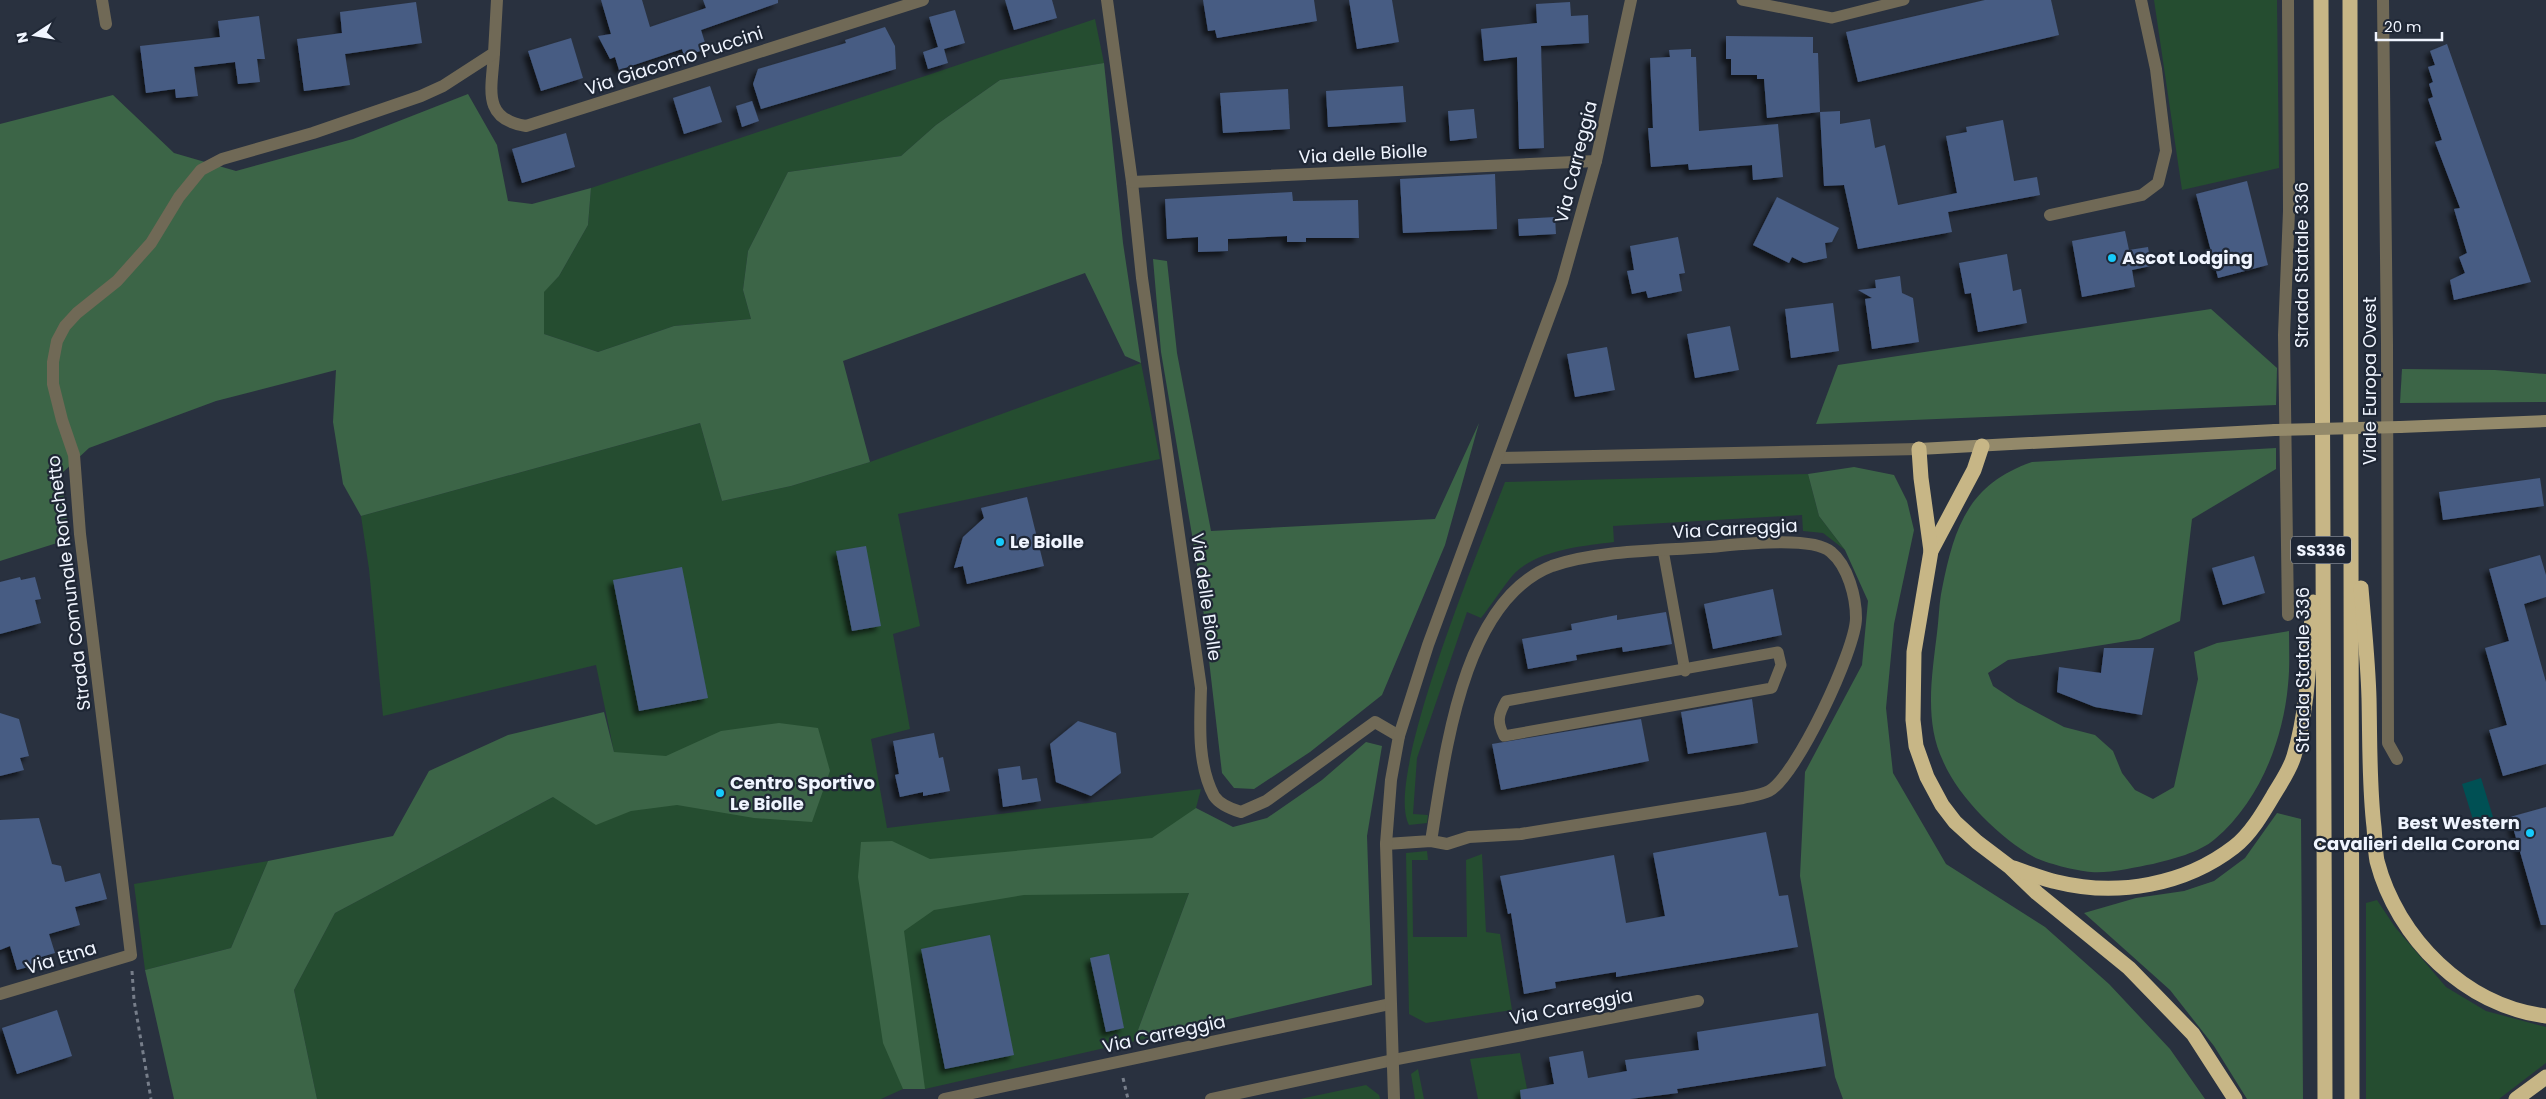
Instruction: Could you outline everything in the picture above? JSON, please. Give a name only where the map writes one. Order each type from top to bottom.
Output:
[{"type":"highway","name":"Strada Statale 336","points":[[2321,0],[2321,468],[2325,1099]]},
{"type":"highway","name":"SS336","points":[[2350,0],[2352,1099]]},
{"type":"highway","points":[[1931,551],[1974,470],[1982,446]]},
{"type":"highway","points":[[1919,449],[1931,551],[1914,652],[1912,695],[1916,746],[1927,776],[1942,805],[1977,842],[2010,867],[2037,893],[2129,968],[2193,1034],[2235,1099]]},
{"type":"highway","points":[[2010,867],[2058,882],[2096,888],[2151,885],[2187,874],[2211,862],[2235,846],[2263,812],[2294,758],[2306,700],[2321,468]]},
{"type":"highway","points":[[2352,468],[2369,695],[2370,793],[2377,860],[2404,923],[2432,959],[2452,976],[2479,994],[2504,1005],[2546,1016]]},
{"type":"highway","points":[[2516,1099],[2546,1077]]},
{"type":"street","points":[[102,0],[106,24]]},
{"type":"street","name":"Via Giacomo Puccini","points":[[497,0],[492,96],[496,113],[508,123],[526,126],[923,0]]},
{"type":"street","name":"Via delle Biolle","points":[[1107,0],[1132,182],[1142,278],[1201,688],[1200,741],[1215,797],[1227,807],[1240,812],[1266,801],[1375,722],[1399,736]]},
{"type":"street","name":"Via Carreggia","points":[[1394,1099],[1386,844],[1391,780],[1399,736],[1428,645],[1499,458],[1562,282],[1596,161],[1631,0]]},
{"type":"street","points":[[2050,215],[2142,195],[2158,183],[2166,151],[2156,69],[2141,0]]},
{"type":"street","points":[[2288,0],[2289,211],[2284,335],[2288,615]]},
{"type":"street","name":"Viale Europa Ovest","points":[[2383,0],[2387,344],[2388,743],[2397,759]]},
{"type":"street","name":"Strada Comunale Ronchetto","points":[[131,955],[80,534],[74,454],[62,420],[53,384],[53,362],[57,341],[71,319],[117,281],[151,243],[179,196],[201,170],[222,159],[313,134],[421,96],[444,86],[494,52]]},
{"type":"street","name":"Via delle Biolle","points":[[1132,182],[1596,161]]},
{"type":"street","points":[[1499,458],[1919,449],[2275,430],[2546,421]]},
{"type":"street","name":"Via Carreggia","points":[[1386,844],[1431,841],[1447,844],[1469,836],[1521,834],[1743,798],[1769,791],[1788,773],[1820,717],[1849,653],[1856,620],[1854,590],[1832,552],[1816,544],[1747,544],[1581,558],[1550,567],[1516,587],[1493,614],[1464,679],[1442,772],[1431,841]]},
{"type":"street","name":"Via Etna","points":[[0,994],[131,955]]},
{"type":"street","name":"Via Carreggia","points":[[1211,1099],[1393,1060],[1698,1001]]},
{"type":"street","name":"Via Carreggia","points":[[944,1099],[1390,1004]]},
{"type":"lane","points":[[1742,0],[1832,18],[1904,0]]},
{"type":"lane","points":[[1663,550],[1685,671]]},
{"type":"lane","points":[[1778,652],[1780,665],[1772,688],[1504,736],[1498,724],[1500,712],[1506,701],[1685,671],[1778,652]]},
{"type":"path","points":[[131,955],[134,1000],[151,1099]]},
{"type":"shaded area","points":[[2154,0],[2277,0],[2279,168],[2182,190]]},
{"type":"shaded area","points":[[1095,19],[1104,63],[1000,80],[936,125],[901,156],[788,172],[748,251],[743,290],[751,319],[674,326],[598,352],[544,334],[543,292],[559,276],[588,225],[591,188]]},
{"type":"shaded area","points":[[1104,63],[1123,243],[1141,363],[1125,356],[1085,273],[843,361],[870,462],[791,486],[722,501],[700,423],[361,516],[343,484],[333,422],[336,370],[216,401],[89,448],[61,474],[67,522],[57,543],[0,561],[0,124],[113,95],[174,153],[236,171],[353,139],[468,94],[497,145],[508,201],[532,204],[591,188],[588,225],[559,276],[544,292],[544,334],[598,352],[674,326],[751,319],[743,290],[748,251],[788,172],[901,156],[936,125],[1000,80]]},
{"type":"shaded area","points":[[1153,259],[1167,261],[1177,353],[1211,531],[1435,519],[1479,423],[1445,545],[1382,695],[1310,752],[1254,789],[1234,788],[1222,773],[1200,582],[1161,352]]},
{"type":"shaded area","points":[[2211,309],[2277,368],[2276,405],[1816,424],[1838,365]]},
{"type":"shaded area","name":"Centro Sportivo Le Biolle","points":[[1141,363],[1160,459],[898,514],[920,626],[893,634],[910,729],[871,739],[887,828],[1201,789],[1196,808],[1189,893],[1138,1030],[1153,1037],[925,1089],[903,1089],[881,1099],[317,1099],[294,990],[335,913],[553,797],[614,752],[596,665],[383,716],[369,569],[361,516],[700,423],[722,501],[791,486],[870,462]]},
{"type":"shaded area","points":[[2402,369],[2495,370],[2546,374],[2546,402],[2400,403]]},
{"type":"shaded area","points":[[2276,448],[2276,469],[2192,519],[2180,621],[2140,639],[2008,660],[1988,673],[1993,686],[2017,702],[2064,727],[2095,735],[2113,751],[2122,773],[2135,790],[2153,799],[2174,787],[2198,679],[2194,652],[2217,643],[2289,631],[2288,685],[2281,727],[2266,769],[2256,789],[2231,824],[2215,839],[2209,844],[2185,855],[2153,864],[2098,872],[2070,868],[2034,857],[1995,828],[1959,789],[1943,761],[1933,730],[1931,714],[1932,681],[1941,594],[1952,547],[1968,511],[1979,496],[1993,483],[2010,471],[2032,462]]},
{"type":"shaded area","points":[[1854,467],[1894,475],[1907,501],[1914,530],[1894,624],[1886,708],[1893,773],[1946,864],[2045,927],[2109,984],[2170,1049],[2205,1099],[1843,1099],[1835,1077],[1800,876],[1805,772],[1862,665],[1868,601],[1845,550],[1819,516],[1808,474]]},
{"type":"shaded area","points":[[1808,474],[1819,516],[1845,550],[1823,533],[1803,531],[1802,515],[1613,526],[1614,542],[1560,551],[1534,560],[1513,575],[1481,618],[1467,612],[1417,758],[1413,814],[1428,815],[1427,823],[1409,825],[1405,799],[1410,760],[1422,711],[1458,604],[1505,482]]},
{"type":"shaded area","points":[[604,712],[614,752],[666,756],[721,731],[779,723],[818,728],[830,771],[812,822],[754,818],[677,805],[631,811],[596,825],[553,797],[335,913],[294,990],[317,1099],[174,1099],[145,970],[231,948],[268,861],[393,836],[429,771],[508,735]]},
{"type":"shaded area","points":[[1366,742],[1382,746],[1367,836],[1372,985],[1153,1037],[1138,1030],[1189,893],[1024,895],[934,910],[904,931],[925,1089],[903,1089],[883,1043],[858,877],[861,842],[892,841],[930,859],[1152,838],[1196,808],[1233,827],[1267,818],[1322,780]]},
{"type":"shaded area","points":[[2481,778],[2493,817],[2474,823],[2462,784]]},
{"type":"shaded area","points":[[2277,813],[2301,819],[2303,1099],[2247,1099],[2214,1046],[2170,990],[2084,913],[2136,898],[2184,891],[2214,881],[2245,858]]},
{"type":"shaded area","points":[[1427,851],[1428,860],[1412,860],[1413,937],[1467,937],[1466,860],[1482,854],[1486,932],[1500,934],[1512,1010],[1426,1023],[1409,1014],[1406,853]]},
{"type":"shaded area","points":[[268,861],[231,948],[145,970],[134,884]]},
{"type":"shaded area","points":[[2377,900],[2395,927],[2446,987],[2486,1011],[2546,1027],[2546,1063],[2499,1099],[2366,1099],[2366,903]]},
{"type":"shaded area","points":[[1520,1053],[1529,1099],[1478,1099],[1470,1059]]},
{"type":"shaded area","points":[[1418,1069],[1424,1099],[1415,1099],[1411,1074]]},
{"type":"shaded area","points":[[1366,1085],[1379,1095],[1380,1099],[1300,1099]]},
{"type":"building","points":[[601,0],[642,0],[650,27],[706,8],[703,0],[778,0],[778,3],[701,30],[707,49],[684,56],[682,49],[619,70],[615,57],[610,59],[598,36],[611,34]]},
{"type":"building","points":[[1005,0],[1052,0],[1057,18],[1014,30]]},
{"type":"building","points":[[1203,0],[1314,0],[1317,21],[1217,38],[1215,30],[1208,31]]},
{"type":"building","points":[[1349,0],[1392,0],[1399,42],[1357,49]]},
{"type":"building","points":[[1985,0],[2051,0],[2059,35],[1858,82],[1846,32]]},
{"type":"building","points":[[416,2],[422,43],[345,54],[350,85],[304,91],[297,39],[342,33],[340,12]]},
{"type":"building","points":[[1570,2],[1571,16],[1588,15],[1589,43],[1541,46],[1544,148],[1519,149],[1517,57],[1484,61],[1481,29],[1537,23],[1536,4]]},
{"type":"building","points":[[955,10],[965,43],[944,49],[948,63],[928,69],[923,52],[938,47],[929,17]]},
{"type":"building","points":[[259,16],[265,59],[257,59],[260,82],[238,84],[235,62],[194,67],[198,96],[176,98],[175,89],[146,93],[140,46],[220,37],[218,21]]},
{"type":"building","points":[[885,27],[895,46],[896,69],[761,109],[753,84],[758,69],[846,43],[845,40]]},
{"type":"building","points":[[1726,36],[1813,37],[1813,53],[1818,53],[1820,112],[1767,118],[1764,79],[1757,79],[1757,75],[1731,75],[1731,59],[1726,59]]},
{"type":"building","points":[[571,38],[583,78],[541,91],[528,51]]},
{"type":"building","points":[[2447,44],[2531,282],[2454,300],[2450,280],[2465,273],[2459,257],[2467,253],[2454,209],[2460,208],[2435,142],[2442,140],[2428,99],[2433,97],[2429,84],[2433,82],[2428,67],[2435,65],[2430,51]]},
{"type":"building","points":[[1691,49],[1691,57],[1696,57],[1699,131],[1778,124],[1783,177],[1753,180],[1752,165],[1689,170],[1688,164],[1651,167],[1648,128],[1653,128],[1650,58],[1670,57],[1669,50]]},
{"type":"building","points":[[710,86],[722,122],[684,134],[673,98]]},
{"type":"building","points":[[1403,86],[1406,122],[1328,127],[1326,91]]},
{"type":"building","points":[[1288,89],[1290,129],[1223,133],[1220,93]]},
{"type":"building","points":[[752,101],[759,121],[742,127],[736,106]]},
{"type":"building","points":[[1474,109],[1477,138],[1450,141],[1448,111]]},
{"type":"building","points":[[1840,111],[1840,124],[1870,119],[1875,148],[1885,145],[1898,205],[1957,193],[1946,136],[1967,132],[1966,127],[2003,120],[2014,181],[2037,177],[2040,195],[1948,212],[1952,232],[1858,249],[1844,185],[1824,186],[1820,112]]},
{"type":"building","points":[[566,133],[575,167],[522,183],[512,149]]},
{"type":"building","points":[[1495,174],[1497,229],[1403,233],[1400,179]]},
{"type":"building","points":[[2247,181],[2268,265],[2218,278],[2196,194]]},
{"type":"building","points":[[1292,192],[1293,201],[1358,200],[1359,238],[1306,238],[1306,242],[1287,242],[1287,236],[1228,239],[1228,251],[1198,252],[1198,237],[1167,239],[1165,199]]},
{"type":"building","points":[[1777,197],[1839,228],[1832,242],[1825,243],[1827,258],[1804,263],[1792,257],[1789,263],[1753,245]]},
{"type":"building","points":[[1555,217],[1556,234],[1519,236],[1518,219]]},
{"type":"building","name":"Ascot Lodging","points":[[2125,231],[2129,250],[2148,247],[2151,266],[2132,270],[2135,287],[2082,297],[2072,241]]},
{"type":"building","points":[[1678,237],[1685,273],[1679,274],[1682,291],[1648,298],[1646,291],[1632,294],[1627,271],[1634,270],[1630,246]]},
{"type":"building","points":[[2007,254],[2013,291],[2021,289],[2027,323],[1978,332],[1971,293],[1965,294],[1959,263]]},
{"type":"building","points":[[1900,276],[1902,293],[1913,298],[1919,342],[1872,349],[1865,299],[1872,298],[1858,290],[1876,288],[1875,280]]},
{"type":"building","points":[[1833,303],[1839,351],[1791,358],[1785,309]]},
{"type":"building","points":[[1730,326],[1739,370],[1695,378],[1687,334]]},
{"type":"building","points":[[1607,347],[1615,390],[1575,397],[1567,354]]},
{"type":"building","points":[[2540,478],[2544,506],[2443,520],[2439,492]]},
{"type":"building","name":"Le Biolle","points":[[1027,497],[1044,566],[967,584],[963,566],[954,568],[963,537],[984,518],[981,508]]},
{"type":"building","points":[[866,546],[881,626],[852,631],[836,551]]},
{"type":"building","points":[[2540,555],[2546,575],[2546,597],[2524,604],[2546,682],[2546,764],[2503,776],[2489,730],[2507,725],[2485,648],[2509,641],[2489,569]]},
{"type":"building","points":[[2254,556],[2265,593],[2223,605],[2212,568]]},
{"type":"building","points":[[682,567],[708,698],[639,711],[613,580]]},
{"type":"building","points":[[20,577],[21,580],[35,577],[41,599],[35,600],[41,623],[0,634],[0,582]]},
{"type":"building","points":[[1773,589],[1782,635],[1713,649],[1704,604]]},
{"type":"building","points":[[1666,612],[1672,644],[1623,652],[1622,647],[1576,655],[1577,660],[1528,669],[1522,639],[1572,630],[1571,624],[1617,615],[1617,620]]},
{"type":"building","points":[[2104,648],[2154,648],[2142,715],[2095,707],[2057,692],[2059,667],[2101,673]]},
{"type":"building","points":[[1752,699],[1758,743],[1688,754],[1681,712]]},
{"type":"building","points":[[0,713],[19,719],[29,756],[20,758],[24,770],[0,776]]},
{"type":"building","points":[[1641,719],[1649,761],[1501,790],[1492,744]]},
{"type":"building","points":[[1078,721],[1116,733],[1121,773],[1091,796],[1056,782],[1050,744]]},
{"type":"building","points":[[934,733],[939,758],[943,757],[950,791],[923,796],[923,792],[900,797],[895,775],[899,774],[893,741]]},
{"type":"building","points":[[1020,766],[1022,780],[1037,778],[1041,801],[1003,807],[998,769]]},
{"type":"building","points":[[2546,807],[2546,925],[2541,925],[2510,817]]},
{"type":"building","points":[[39,818],[52,864],[61,866],[65,882],[100,873],[107,899],[75,907],[80,925],[49,934],[55,953],[41,957],[43,963],[17,970],[10,946],[0,950],[0,820]]},
{"type":"building","points":[[1766,832],[1779,896],[1788,895],[1798,947],[1616,977],[1616,972],[1555,982],[1556,988],[1524,994],[1511,913],[1508,914],[1500,876],[1614,855],[1626,923],[1665,916],[1653,853]]},
{"type":"building","points":[[990,935],[1014,1055],[945,1069],[921,949]]},
{"type":"building","points":[[1109,954],[1124,1028],[1106,1032],[1090,958]]},
{"type":"building","points":[[57,1010],[72,1056],[17,1074],[2,1028]]},
{"type":"building","points":[[1818,1013],[1826,1066],[1677,1089],[1678,1093],[1630,1099],[1521,1099],[1520,1090],[1554,1084],[1549,1057],[1583,1051],[1588,1078],[1627,1071],[1625,1060],[1699,1050],[1697,1032]]},
{"type":"place","name":"Ascot Lodging","points":[[2112,258]]},
{"type":"place","name":"Le Biolle","points":[[1000,542]]},
{"type":"place","name":"Centro Sportivo Le Biolle","points":[[720,793]]},
{"type":"place","name":"Best Western Cavalieri della Corona","points":[[2530,833]]}]
